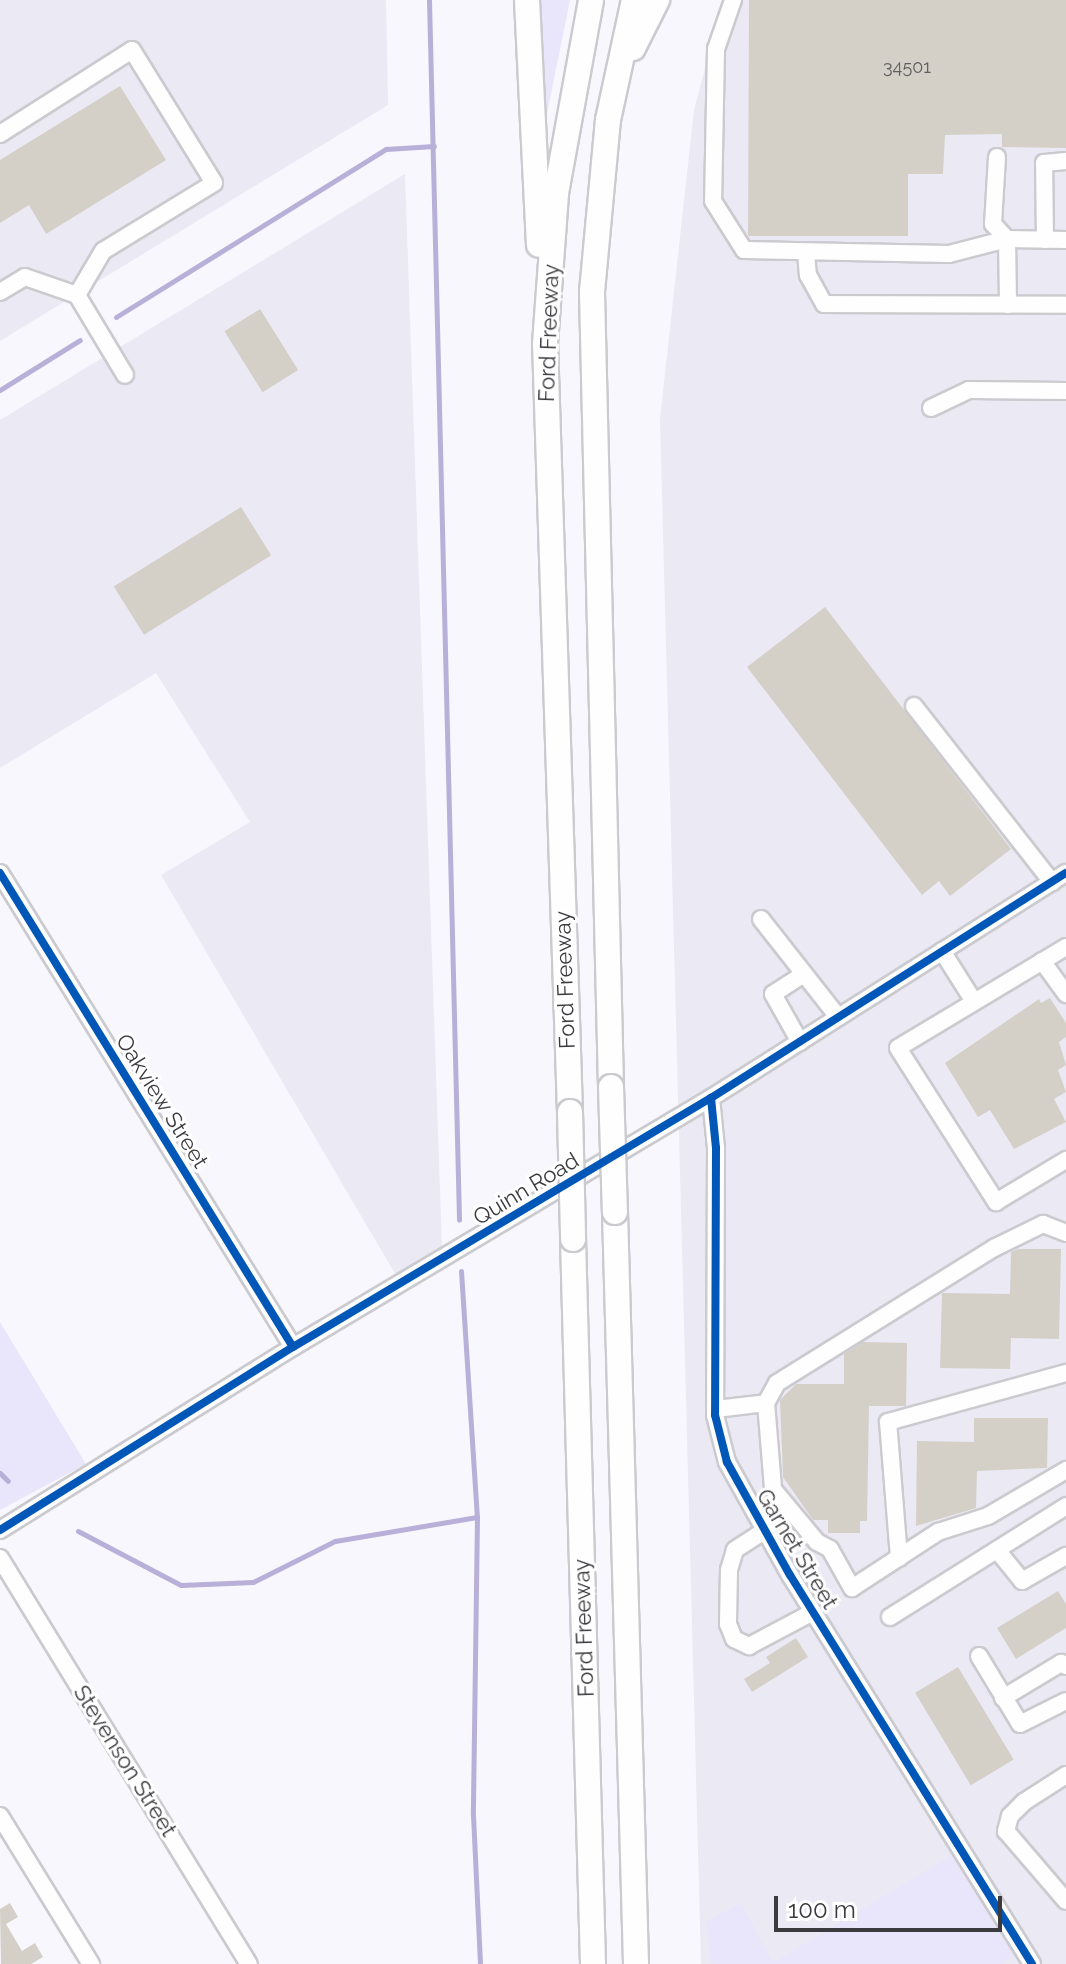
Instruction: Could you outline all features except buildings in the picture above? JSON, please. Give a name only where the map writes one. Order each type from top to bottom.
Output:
[{"type":"highway","points":[[527,0],[545,344]]},
{"type":"highway","name":"Ford Freeway","points":[[591,0],[556,193],[545,344],[593,1964]]},
{"type":"highway","name":"Ford Freeway","points":[[634,0],[616,83],[600,183],[591,349],[636,1964]]},
{"type":"highway","points":[[616,83],[657,0]]},
{"type":"street","points":[[733,0],[716,49],[713,201],[744,250],[949,254],[1007,239],[1066,240]]},
{"type":"street","points":[[0,134],[132,50],[214,183],[103,251],[77,295]]},
{"type":"street","points":[[997,157],[993,224],[1007,239],[1008,305]]},
{"type":"street","points":[[1045,240],[1044,163],[1066,161]]},
{"type":"street","points":[[806,253],[808,275],[824,304],[1066,305]]},
{"type":"street","points":[[0,292],[25,277],[77,295],[125,375]]},
{"type":"street","points":[[931,408],[969,390],[1066,391]]},
{"type":"street","points":[[914,706],[1059,877]]},
{"type":"street","name":"Oakview Street","points":[[0,873],[293,1347]]},
{"type":"street","name":"Quinn Road","points":[[0,1530],[293,1347],[711,1098],[1059,877]]},
{"type":"street","points":[[761,919],[838,1017]]},
{"type":"street","points":[[1066,947],[973,1000],[898,1048],[996,1202],[1066,1160]]},
{"type":"street","points":[[942,951],[973,1000]]},
{"type":"street","points":[[1042,961],[1066,994]]},
{"type":"street","points":[[800,1042],[773,994],[804,974]]},
{"type":"street","name":"Garnet Street","points":[[711,1098],[716,1148],[716,1409],[727,1462],[813,1612],[1032,1964]]},
{"type":"street","points":[[1066,1233],[1043,1224],[994,1248],[777,1383],[766,1403],[773,1489],[817,1542],[830,1549],[852,1588],[938,1532],[988,1516],[1066,1470]]},
{"type":"street","points":[[899,1558],[888,1422],[1066,1373]]},
{"type":"street","points":[[716,1409],[766,1403]]},
{"type":"street","points":[[890,1617],[1066,1506]]},
{"type":"street","points":[[764,1531],[735,1550],[729,1570],[728,1624],[734,1639],[749,1646],[813,1612]]},
{"type":"street","points":[[997,1550],[1022,1581],[1066,1556]]},
{"type":"street","name":"Stevenson Street","points":[[0,1558],[249,1964]]},
{"type":"street","points":[[979,1656],[1022,1725],[1066,1701]]},
{"type":"street","points":[[1003,1698],[1061,1663],[1066,1666]]},
{"type":"street","points":[[1066,1775],[1024,1802],[1010,1816],[1006,1831],[1066,1901]]},
{"type":"street","points":[[0,1816],[91,1964]]},
{"type":"shaded area","points":[[0,0],[386,0],[388,105],[0,341]]},
{"type":"shaded area","points":[[534,0],[570,0],[542,138]]},
{"type":"shaded area","points":[[723,0],[1066,0],[1066,1964],[701,1964],[660,419],[694,110]]},
{"type":"shaded area","points":[[405,174],[442,1248],[397,1277],[161,875],[250,822],[156,673],[0,768],[0,420]]},
{"type":"shaded area","points":[[0,1322],[86,1464],[0,1510]]},
{"type":"shaded area","points":[[952,1855],[1015,1956],[1000,1964],[711,1964],[707,1921],[741,1903],[773,1963]]},
{"type":"waterway","points":[[429,0],[459,1220]]},
{"type":"waterway","points":[[116,317],[386,149],[434,146]]},
{"type":"waterway","points":[[0,390],[80,340]]},
{"type":"waterway","points":[[461,1271],[477,1517],[473,1815],[480,1964]]},
{"type":"waterway","points":[[0,1473],[8,1481]]},
{"type":"waterway","points":[[78,1531],[181,1585],[253,1582],[335,1541],[477,1517]]},
{"type":"cycle path","points":[[0,873],[293,1347]]},
{"type":"cycle path","points":[[0,1530],[293,1347],[711,1098],[1066,873]]},
{"type":"cycle path","points":[[711,1098],[716,1148],[715,1415],[727,1462],[790,1575],[1032,1964]]}]
